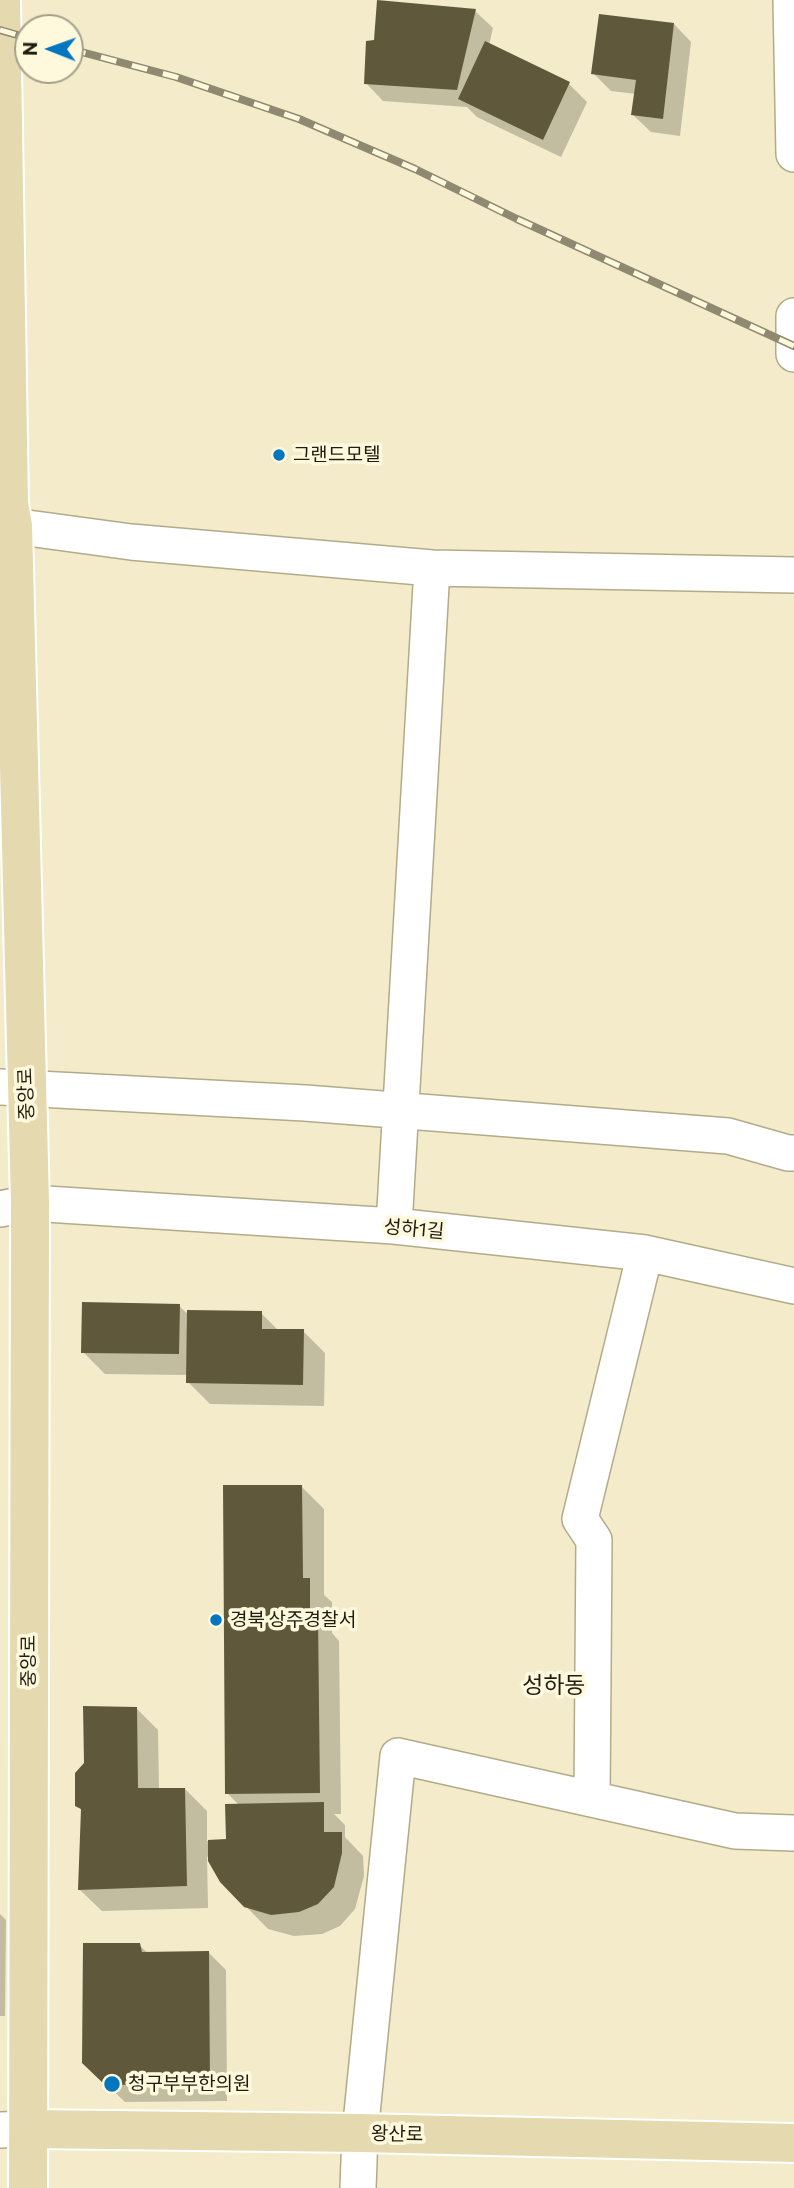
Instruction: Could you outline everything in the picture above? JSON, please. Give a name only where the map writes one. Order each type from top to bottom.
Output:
[{"type":"main road","name":"중앙로","points":[[1,0],[4,31],[15,1206],[15,2130],[29,2188]]},
{"type":"main road","name":"왕산로","points":[[15,2130],[360,2133],[794,2143]]},
{"type":"street","points":[[791,0],[794,154]]},
{"type":"street","points":[[794,316],[794,354]]},
{"type":"street","points":[[7,512],[131,542],[432,568],[794,575]]},
{"type":"street","points":[[394,1226],[432,568]]},
{"type":"street","points":[[13,1087],[401,1111],[727,1136],[794,1153]]},
{"type":"street","name":"성하1길","points":[[15,1206],[394,1226],[645,1253],[794,1286]]},
{"type":"street","points":[[592,1799],[594,1540],[580,1519],[645,1253]]},
{"type":"street","points":[[358,2188],[360,2133],[398,1756],[735,1831],[794,1833]]},
{"type":"building","points":[[377,0],[476,9],[457,90],[364,84],[366,41],[374,40]]},
{"type":"building","points":[[599,14],[674,23],[663,119],[631,115],[636,80],[591,74]]},
{"type":"building","points":[[485,41],[570,82],[543,140],[458,99]]},
{"type":"building","points":[[82,1302],[180,1304],[179,1354],[81,1353]]},
{"type":"building","points":[[187,1310],[262,1311],[262,1329],[304,1329],[303,1385],[186,1383]]},
{"type":"building","points":[[223,1485],[302,1485],[303,1578],[310,1578],[310,1610],[318,1617],[320,1793],[225,1794]]},
{"type":"building","points":[[83,1706],[137,1707],[138,1788],[185,1788],[187,1886],[78,1890],[81,1809],[75,1806],[75,1773],[84,1763]]},
{"type":"building","points":[[324,1802],[324,1832],[342,1832],[342,1853],[334,1887],[318,1904],[299,1912],[271,1915],[244,1907],[220,1882],[208,1861],[208,1840],[226,1839],[225,1804]]},
{"type":"building","points":[[83,1943],[140,1943],[142,1952],[209,1951],[210,2084],[105,2085],[82,2063]]},
{"type":"railway","points":[[0,30],[14,34]]},
{"type":"railway","points":[[84,53],[176,77],[299,119],[415,169],[517,219],[794,346]]},
{"type":"place","name":"그랜드모텔","points":[[279,455]]},
{"type":"place","name":"경북 상주경찰서","points":[[216,1620]]},
{"type":"place","name":"청구부부한의원","points":[[112,2084]]},
{"type":"district","name":"성하동","points":[[554,1685]]}]
